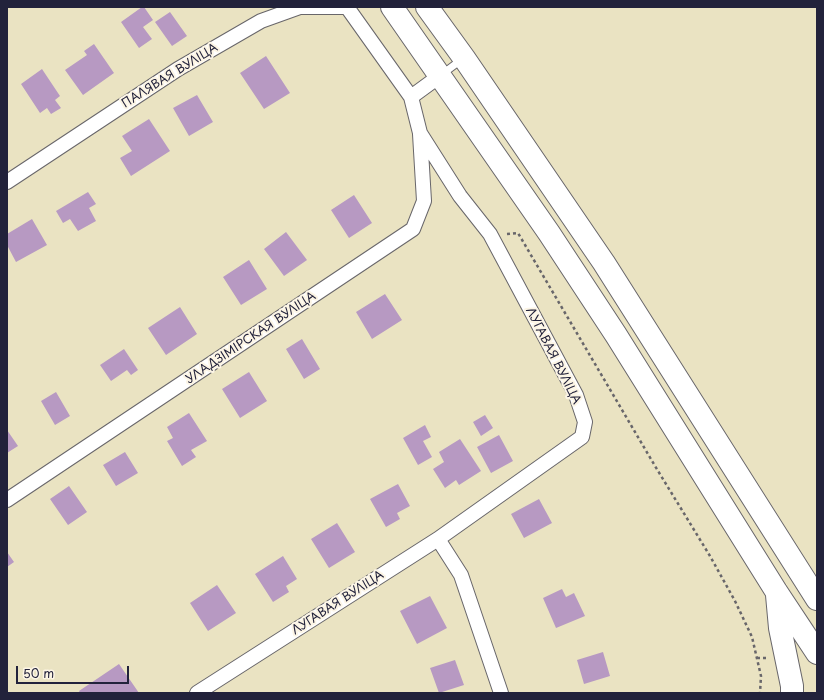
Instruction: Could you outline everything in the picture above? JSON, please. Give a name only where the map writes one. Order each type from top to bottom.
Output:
[{"type":"highway","points":[[392,7],[441,75],[549,233],[616,335],[776,591],[817,653]]},
{"type":"highway","points":[[427,7],[464,58],[604,263],[810,583],[817,599]]},
{"type":"highway","points":[[776,591],[780,628],[792,686],[792,693]]},
{"type":"street","name":"ПАЛЯВАЯ ВУЛІЦА","points":[[7,182],[178,69],[261,21],[300,7],[347,7]]},
{"type":"street","name":"ЛУГАВАЯ ВУЛІЦА","points":[[197,693],[438,539],[582,437],[585,422],[576,395],[490,234],[460,196],[420,133],[410,97],[347,7]]},
{"type":"street","points":[[410,97],[441,75]]},
{"type":"street","name":"УЛАДЗІМІРСКАЯ ВУЛІЦА","points":[[7,500],[413,229],[424,201],[420,133]]},
{"type":"street","points":[[438,539],[461,575],[501,693]]},
{"type":"lane","points":[[441,75],[464,58]]},
{"type":"path","points":[[518,233],[655,466],[710,556],[735,601],[752,637],[761,676],[760,693]]},
{"type":"building","points":[[144,7],[153,20],[143,27],[152,39],[139,48],[121,22]]},
{"type":"building","points":[[170,12],[187,36],[172,46],[155,22]]},
{"type":"building","points":[[94,44],[114,73],[83,95],[65,70],[87,55],[84,51]]},
{"type":"building","points":[[266,56],[290,93],[264,109],[240,73]]},
{"type":"building","points":[[42,69],[60,96],[55,100],[61,108],[51,114],[47,108],[40,113],[21,84]]},
{"type":"building","points":[[197,95],[213,122],[189,136],[173,108]]},
{"type":"building","points":[[149,119],[170,151],[131,176],[120,158],[132,151],[122,136]]},
{"type":"building","points":[[88,192],[96,204],[89,208],[96,221],[78,231],[70,219],[63,223],[56,211]]},
{"type":"building","points":[[354,195],[372,223],[349,238],[331,210]]},
{"type":"building","points":[[32,219],[47,245],[16,262],[7,245],[7,234]]},
{"type":"building","points":[[286,232],[307,260],[284,276],[264,249]]},
{"type":"building","points":[[249,260],[267,289],[241,305],[223,277]]},
{"type":"building","points":[[385,294],[402,320],[372,339],[356,312]]},
{"type":"building","points":[[180,307],[197,334],[166,355],[148,328]]},
{"type":"building","points":[[302,339],[320,369],[304,379],[286,349]]},
{"type":"building","points":[[124,349],[138,370],[131,375],[127,370],[111,381],[100,365]]},
{"type":"building","points":[[249,372],[267,401],[240,418],[222,389]]},
{"type":"building","points":[[56,392],[70,416],[55,425],[41,401]]},
{"type":"building","points":[[189,413],[207,441],[191,450],[196,457],[182,466],[167,441],[173,438],[167,427]]},
{"type":"building","points":[[485,415],[493,428],[481,436],[473,422]]},
{"type":"building","points":[[425,425],[431,437],[423,441],[432,457],[418,465],[403,438]]},
{"type":"building","points":[[7,430],[18,446],[7,453]]},
{"type":"building","points":[[499,435],[513,461],[491,473],[477,447]]},
{"type":"building","points":[[460,439],[481,471],[459,485],[456,480],[445,488],[433,469],[444,462],[439,452]]},
{"type":"building","points":[[125,452],[138,473],[116,486],[103,465]]},
{"type":"building","points":[[398,484],[410,506],[397,513],[400,519],[386,527],[370,499]]},
{"type":"building","points":[[69,486],[87,512],[68,525],[50,499]]},
{"type":"building","points":[[539,499],[552,523],[524,538],[511,514]]},
{"type":"building","points":[[337,523],[355,552],[329,568],[311,539]]},
{"type":"building","points":[[7,552],[14,562],[7,567]]},
{"type":"building","points":[[283,556],[297,579],[286,586],[289,592],[273,602],[255,574]]},
{"type":"building","points":[[217,585],[236,613],[208,631],[190,603]]},
{"type":"building","points":[[562,589],[566,597],[574,593],[585,616],[556,628],[543,598]]},
{"type":"building","points":[[430,596],[447,628],[417,644],[400,611]]},
{"type":"building","points":[[603,652],[610,676],[584,684],[577,660]]},
{"type":"building","points":[[455,660],[464,685],[439,693],[430,668]]},
{"type":"building","points":[[119,664],[139,693],[80,693],[79,691]]}]
